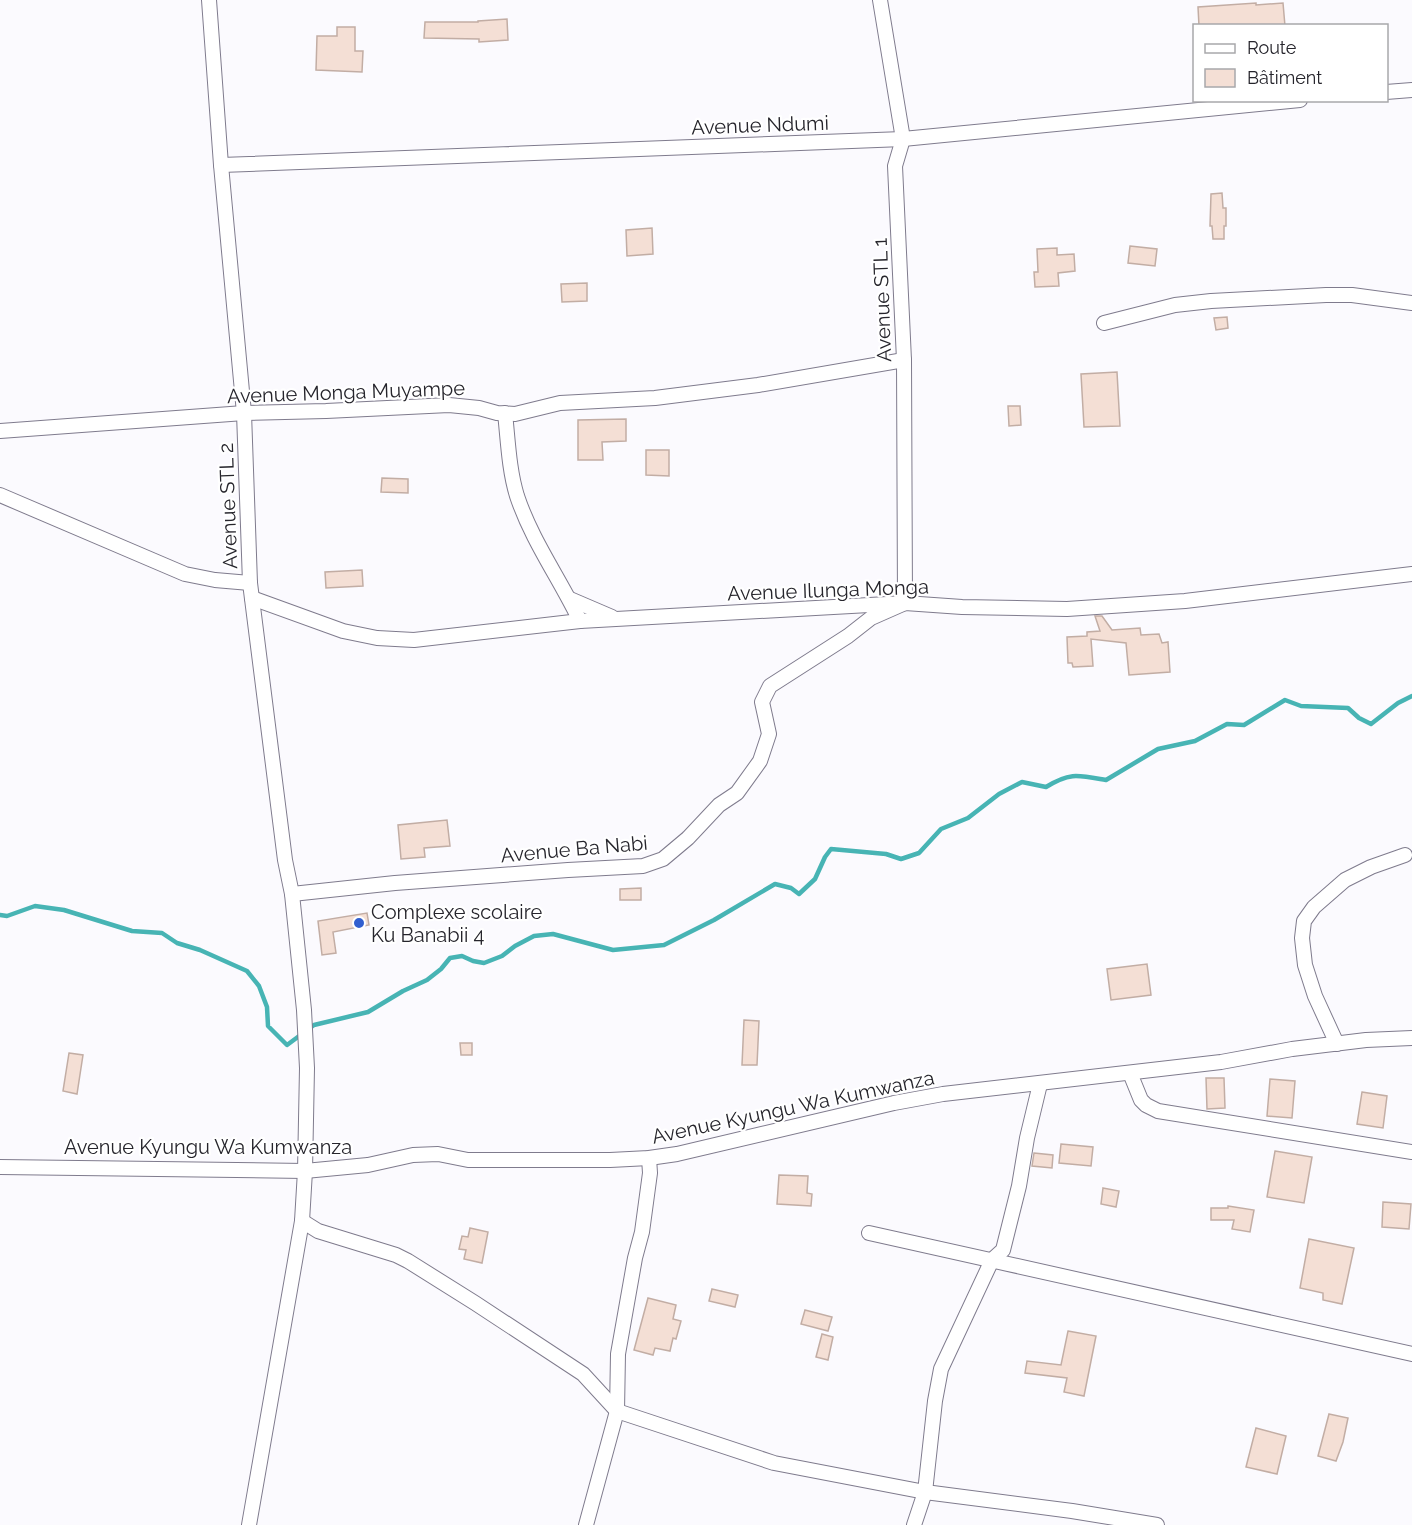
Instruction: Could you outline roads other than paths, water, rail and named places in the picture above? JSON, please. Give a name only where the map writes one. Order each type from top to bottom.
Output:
[{"type":"street","name":"Avenue STL 2","points":[[209,0],[221,165],[244,413],[250,583],[285,860],[292,894],[304,1010],[307,1068],[305,1170]]},
{"type":"street","name":"Avenue STL 1","points":[[880,0],[903,139],[895,166],[904,360],[905,603]]},
{"type":"street","points":[[1388,92],[1412,90]]},
{"type":"street","name":"Avenue Ndumi","points":[[221,165],[903,139],[1280,102]]},
{"type":"street","points":[[1104,323],[1175,305],[1211,301],[1352,295],[1412,303]]},
{"type":"street","name":"Avenue Monga Muyampe","points":[[0,431],[244,413],[449,405],[515,414],[560,403],[655,398],[758,385],[904,360]]},
{"type":"street","points":[[505,413],[513,482],[518,498],[535,538],[580,621]]},
{"type":"street","points":[[0,495],[185,574],[215,580],[250,583]]},
{"type":"street","name":"Avenue Ilunga Monga","points":[[252,598],[343,631],[377,638],[414,640],[580,621],[905,603],[1067,609],[1185,601],[1412,574]]},
{"type":"street","points":[[570,599],[616,619]]},
{"type":"street","name":"Avenue Ba Nabi","points":[[292,894],[406,882],[643,866],[663,859],[688,838],[719,805],[737,793],[760,761],[769,734],[762,702],[770,686],[848,636],[871,618],[905,603]]},
{"type":"street","points":[[1337,1044],[1315,996],[1305,965],[1302,939],[1304,921],[1314,907],[1345,880],[1371,867],[1405,855]]},
{"type":"street","name":"Avenue Kyungu Wa Kumwanza","points":[[0,1167],[305,1170],[368,1166],[413,1155],[438,1154],[468,1160],[649,1158],[677,1154],[894,1103],[943,1094],[1221,1062],[1292,1048],[1366,1040],[1412,1038]]},
{"type":"street","points":[[1130,1073],[1141,1100],[1158,1111],[1412,1152]]},
{"type":"street","points":[[914,1525],[925,1492],[935,1401],[941,1369],[992,1260],[1003,1250],[1040,1084]]},
{"type":"street","points":[[586,1525],[617,1411],[618,1354],[635,1258],[642,1232],[650,1173],[649,1158]]},
{"type":"street","points":[[249,1525],[302,1221],[305,1170]]},
{"type":"street","points":[[302,1221],[318,1231],[396,1255],[408,1261],[584,1374],[617,1411],[774,1463],[925,1492],[1072,1511],[1157,1525]]},
{"type":"street","points":[[869,1233],[1412,1354]]},
{"type":"waterway","points":[[0,915],[7,916],[35,906],[64,910],[132,931],[162,933],[177,943],[200,950],[247,971],[259,986],[267,1007],[268,1026],[287,1045],[314,1025],[368,1012],[427,980],[450,958],[462,956],[484,963],[502,956],[534,936],[553,934],[613,950],[664,945],[714,920],[775,884],[791,888],[799,894],[815,879],[831,849],[886,854],[901,859],[919,853],[941,829],[968,818],[999,794],[1022,782],[1046,787],[1074,776],[1106,780],[1158,749],[1195,741],[1227,724],[1244,725],[1285,700],[1301,706],[1348,708],[1359,718],[1371,724],[1398,703],[1412,696]]},
{"type":"place","name":"Complexe scolaire Ku Banabii 4","points":[[359,923]]}]
